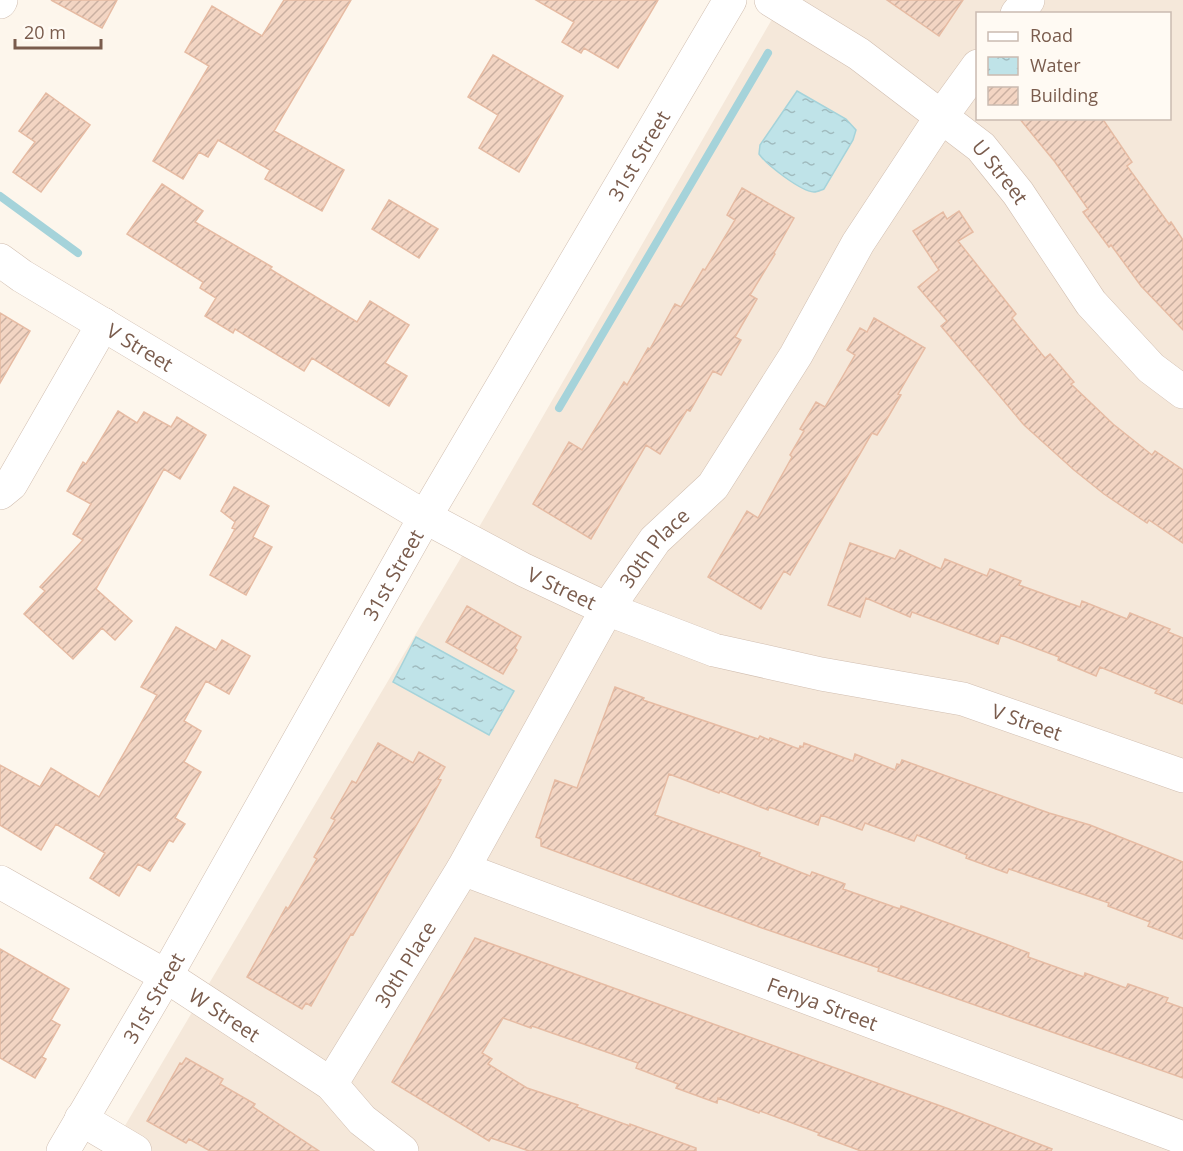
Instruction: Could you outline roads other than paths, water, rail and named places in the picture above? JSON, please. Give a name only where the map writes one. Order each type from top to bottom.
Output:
[{"type":"street","name":"31st Street","points":[[63,1151],[166,976],[425,517],[730,0]]},
{"type":"street","name":"U Street","points":[[771,0],[859,54],[981,147],[1018,192],[1091,303],[1151,368],[1183,392]]},
{"type":"street","points":[[1019,12],[1028,0]]},
{"type":"street","name":"30th Place","points":[[331,1084],[463,869],[607,609],[655,540],[713,486],[796,355],[858,243],[941,117],[976,69]]},
{"type":"street","name":"V Street","points":[[0,260],[22,276],[425,517],[524,570],[607,609],[714,650],[821,674],[963,699],[1183,776]]},
{"type":"street","points":[[0,493],[11,484],[103,324]]},
{"type":"street","name":"Fenya Street","points":[[463,869],[1183,1138]]},
{"type":"street","name":"W Street","points":[[0,882],[166,976],[331,1084],[362,1120],[402,1151]]},
{"type":"street","points":[[81,1119],[135,1151]]},
{"type":"water","points":[[797,91],[846,119],[856,130],[853,140],[824,189],[815,192],[808,191],[776,171],[759,154],[760,145]]},
{"type":"water","points":[[416,637],[514,691],[489,735],[393,682]]},
{"type":"waterway","points":[[559,408],[768,53]]},
{"type":"waterway","points":[[0,196],[78,253]]}]
